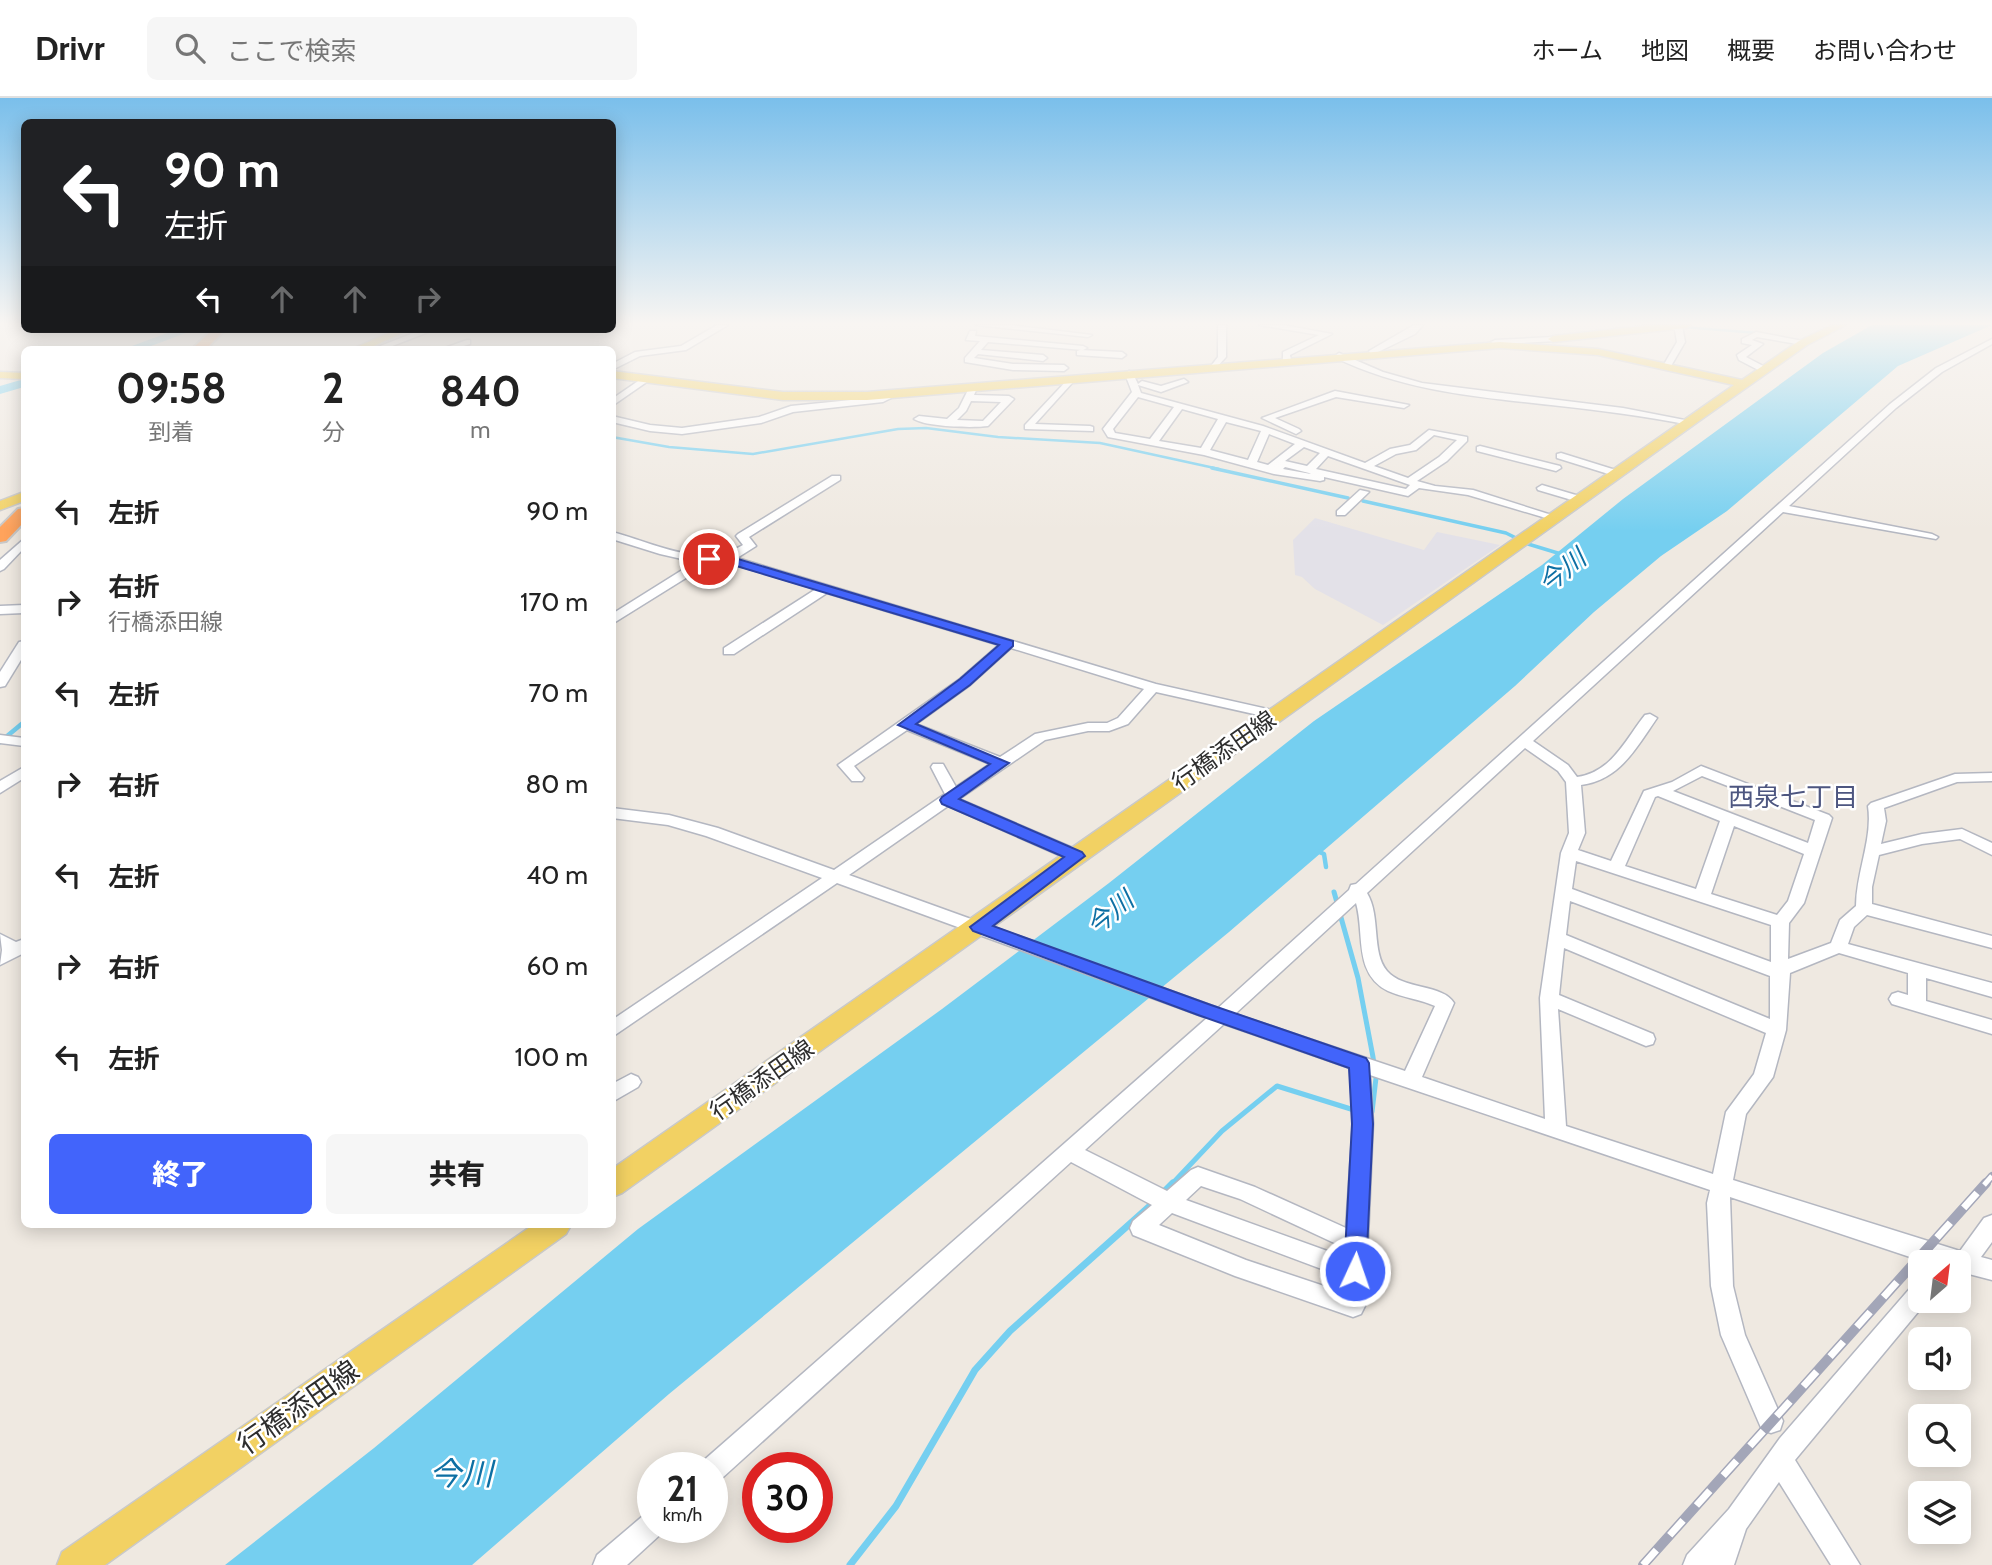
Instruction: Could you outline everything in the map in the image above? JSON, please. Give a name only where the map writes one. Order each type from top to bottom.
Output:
[{"type":"highway","points":[[0,537],[21,509]]},
{"type":"main road","points":[[763,393],[783,396],[952,393]]},
{"type":"main road","name":"行橋添田線","points":[[616,1181],[983,929],[1076,856],[1730,393]]},
{"type":"main road","points":[[0,506],[21,505]]},
{"type":"main road","name":"行橋添田線","points":[[75,1565],[552,1228]]},
{"type":"street","points":[[949,422],[963,409],[970,393]]},
{"type":"street","points":[[919,419],[985,424],[1009,399],[973,393]]},
{"type":"street","points":[[1052,393],[1028,427],[1086,429],[1109,439],[1153,442],[1270,468],[1304,443],[1316,440],[1266,418],[1335,394],[1404,405]]},
{"type":"street","points":[[1469,393],[1689,422]]},
{"type":"street","points":[[728,1456],[1068,1151],[1212,1013],[1329,915],[1910,393]]},
{"type":"street","points":[[1109,439],[1108,429],[1136,394],[1224,417],[1326,452],[1357,474],[1365,489]]},
{"type":"street","points":[[616,420],[650,428],[682,431],[761,420],[792,409],[883,399],[890,395]]},
{"type":"street","points":[[1153,442],[1180,405]]},
{"type":"street","points":[[1204,452],[1224,417]]},
{"type":"street","points":[[1251,463],[1266,430]]},
{"type":"street","points":[[1357,474],[1393,452],[1413,448],[1432,432],[1464,439],[1413,483],[1408,493],[1365,489]]},
{"type":"street","points":[[1480,449],[1556,468]]},
{"type":"street","points":[[1309,470],[1326,452]]},
{"type":"street","points":[[1581,500],[1541,482],[1566,457],[1618,474]]},
{"type":"street","points":[[1402,501],[1321,477],[1274,471],[1283,464],[1309,470],[1321,477],[1357,474],[1435,489],[1469,492],[1556,518]]},
{"type":"street","points":[[724,558],[750,546],[742,536],[836,478]]},
{"type":"street","points":[[1341,513],[1365,489]]},
{"type":"street","points":[[1781,508],[1932,537]]},
{"type":"street","points":[[616,536],[694,559],[724,558],[1153,687],[1276,715]]},
{"type":"street","points":[[0,567],[21,545]]},
{"type":"street","points":[[616,617],[709,559]]},
{"type":"street","points":[[730,651],[825,589]]},
{"type":"street","points":[[0,610],[21,609]]},
{"type":"street","points":[[856,778],[845,765],[965,682],[1009,643]]},
{"type":"street","points":[[0,683],[21,650]]},
{"type":"street","points":[[616,1027],[1040,737],[1088,727],[1109,727],[1123,720],[1153,687]]},
{"type":"street","points":[[1573,782],[1594,781],[1610,771],[1650,718]]},
{"type":"street","points":[[906,725],[1002,763]]},
{"type":"street","points":[[0,739],[21,742]]},
{"type":"street","points":[[1524,741],[1563,768],[1573,782],[1577,826],[1569,853],[1549,998],[1556,1131]]},
{"type":"street","points":[[938,766],[951,798],[1076,856]]},
{"type":"street","points":[[1616,868],[1649,794],[1689,779],[1701,770],[1824,818],[1796,903],[1780,922],[1781,971],[1777,1030],[1763,1077],[1736,1112],[1718,1203],[1722,1286],[1733,1335],[1771,1421]]},
{"type":"street","points":[[0,788],[21,774]]},
{"type":"street","points":[[1838,947],[1846,924],[1864,908],[1864,887],[1878,821],[1875,811],[1881,803],[1955,778],[1992,777]]},
{"type":"street","points":[[1659,791],[1812,851]]},
{"type":"street","points":[[616,814],[688,824],[836,875],[1212,1013],[1556,1131],[1920,1250]]},
{"type":"street","points":[[1702,896],[1729,818]]},
{"type":"street","points":[[1873,851],[1922,839],[1962,834],[1992,850]]},
{"type":"street","points":[[1569,853],[1780,922]]},
{"type":"street","points":[[1356,891],[1366,909],[1370,959],[1378,975],[1400,988],[1432,995],[1445,1003],[1410,1081]]},
{"type":"street","points":[[1563,892],[1781,971],[1838,947],[1992,990]]},
{"type":"street","points":[[1864,908],[1992,942]]},
{"type":"street","points":[[1558,938],[1777,1030]]},
{"type":"street","points":[[0,940],[13,952]]},
{"type":"street","points":[[1917,969],[1917,1005]]},
{"type":"street","points":[[1549,998],[1646,1040]]},
{"type":"street","points":[[1898,999],[1992,1027]]},
{"type":"street","points":[[1356,1243],[1247,1193],[1198,1176],[1141,1228],[1243,1269],[1353,1306],[1363,1124],[1361,1064]]},
{"type":"street","points":[[616,1091],[631,1082]]},
{"type":"street","points":[[1068,1151],[1169,1203],[1355,1271]]},
{"type":"street","points":[[1971,1251],[1992,1225]]},
{"type":"street","points":[[1971,1266],[1992,1270]]},
{"type":"street","points":[[1697,1565],[1738,1518],[1780,1460],[1908,1307]]},
{"type":"street","points":[[1780,1460],[1846,1565]]},
{"type":"street","points":[[1720,1565],[1738,1518]]},
{"type":"street","points":[[607,1565],[637,1538]]},
{"type":"shaded area","points":[[1315,518],[1424,550],[1437,532],[1500,545],[1383,625],[1315,589],[1302,577],[1295,575],[1293,540]]},
{"type":"water","name":"今川","points":[[1768,393],[1866,393],[1727,511],[1661,556],[1594,612],[1515,686],[1229,932],[669,1394],[472,1565],[225,1565],[374,1448],[638,1229],[942,1009],[1109,883],[1314,721],[1542,565],[1623,499]]},
{"type":"waterway","points":[[616,438],[669,447],[753,454],[898,429],[926,428],[998,437],[1100,443],[1219,469]]},
{"type":"waterway","points":[[1212,468],[1348,498]]},
{"type":"waterway","name":"今川","points":[[1363,501],[1506,533],[1528,544],[1561,554]]},
{"type":"waterway","points":[[0,742],[21,724]]},
{"type":"waterway","points":[[1317,851],[1324,854],[1326,867]]},
{"type":"waterway","points":[[1334,892],[1338,906]]},
{"type":"waterway","points":[[1340,914],[1358,978],[1373,1057],[1376,1078],[1372,1112]]},
{"type":"waterway","points":[[1171,1185],[1222,1131],[1277,1086],[1354,1110]]},
{"type":"waterway","points":[[1164,1192],[1171,1185]]},
{"type":"waterway","points":[[850,1565],[896,1506],[975,1370],[1010,1331],[1152,1204]]},
{"type":"railway","points":[[1984,1185],[1992,1176]]},
{"type":"railway","points":[[1643,1565],[1986,1183]]},
{"type":"district","name":"西泉七丁目","points":[[1793,797]]},
{"type":"route","points":[[709,559],[724,558],[1009,643],[965,682],[906,725],[1002,763],[947,800],[1076,856],[979,927],[1204,1010],[1359,1063],[1363,1124],[1355,1271]]}]
